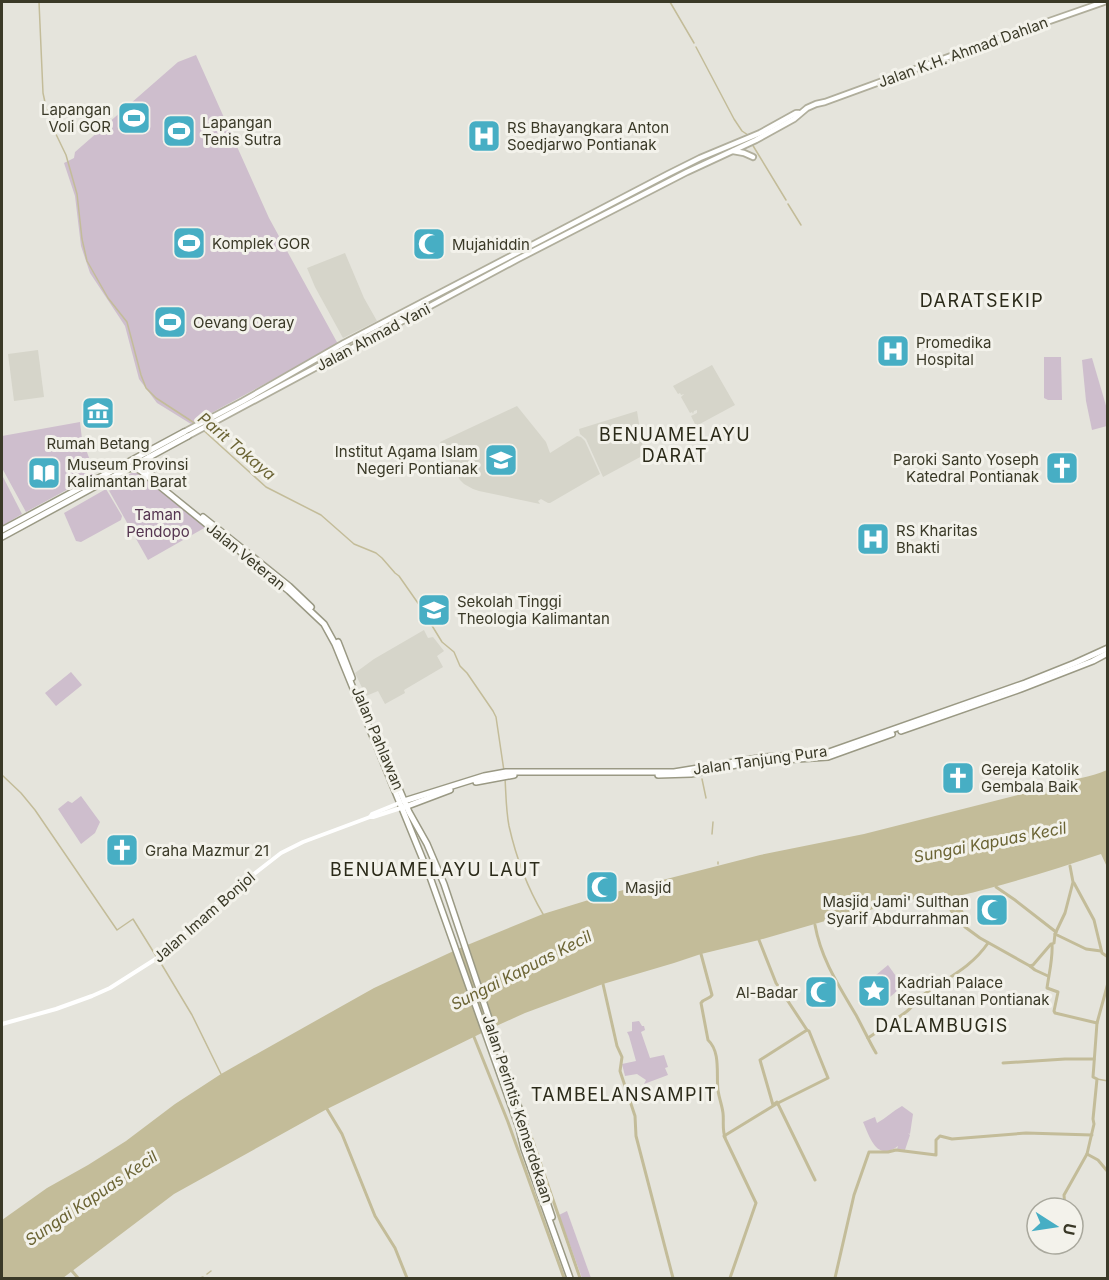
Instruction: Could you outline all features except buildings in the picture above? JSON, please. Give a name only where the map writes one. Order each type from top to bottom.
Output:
[{"type":"highway","name":"Jalan Ahmad Yani","points":[[2,537],[148,458],[186,434]]},
{"type":"highway","name":"Jalan Ahmad Yani","points":[[2,530],[186,434]]},
{"type":"highway","name":"Jalan Veteran","points":[[148,458],[146,464],[148,472],[240,549],[289,586],[327,621],[346,668]]},
{"type":"highway","name":"Jalan Veteran","points":[[126,469],[139,469],[168,490]]},
{"type":"highway","name":"Jalan Tanjung Pura","points":[[899,729],[1075,663],[1107,648]]},
{"type":"highway","name":"Jalan Tanjung Pura","points":[[403,805],[485,778],[511,773],[674,772],[728,765],[765,757],[826,753],[1021,689],[1093,661],[1107,653]]},
{"type":"highway","name":"Jalan Pahlawan","points":[[346,668],[403,805]]},
{"type":"highway","name":"Jalan Perintis Kemerdekaan","points":[[403,805],[571,1278]]},
{"type":"highway","name":"Jalan Perintis Kemerdekaan","points":[[403,805],[427,844],[444,884],[523,1120],[571,1278]]},
{"type":"main road","name":"Jalan K.H. Ahmad Dahlan","points":[[746,141],[794,119],[799,113],[816,104],[822,104],[1104,2]]},
{"type":"main road","name":"Jalan Ahmad Yani","points":[[297,374],[345,343],[441,292],[733,151],[746,141]]},
{"type":"main road","name":"Jalan Ahmad Yani","points":[[186,434],[444,298],[652,183],[700,158],[746,141]]},
{"type":"main road","points":[[733,151],[753,157]]},
{"type":"main road","points":[[652,183],[655,188]]},
{"type":"main road","points":[[441,292],[444,298]]},
{"type":"main road","name":"Jalan Imam Bonjol","points":[[2,1024],[56,1009],[110,988],[155,961],[205,912],[281,853],[303,842],[403,805]]},
{"type":"shaded area","name":"RS Bhayangkara Anton Soedjarwo Pontianak","points":[[493,126],[500,146],[481,152],[480,147],[487,145],[487,142],[480,144],[478,139],[473,141],[469,131],[472,130],[473,133]]},
{"type":"shaded area","points":[[345,253],[364,298],[377,321],[343,338],[307,268]]},
{"type":"shaded area","points":[[38,350],[44,397],[14,401],[8,354]]},
{"type":"shaded area","points":[[712,365],[735,405],[696,426],[691,416],[697,413],[697,410],[693,414],[690,413],[681,397],[684,394],[678,394],[673,386]]},
{"type":"shaded area","name":"Institut Agama Islam Negeri Pontianak","points":[[517,406],[546,442],[550,453],[577,436],[581,437],[600,474],[550,503],[541,499],[538,501],[540,504],[479,491],[464,484],[440,442]]},
{"type":"shaded area","points":[[637,411],[644,455],[603,477],[579,429]]},
{"type":"shaded area","points":[[424,630],[428,638],[433,637],[444,651],[437,656],[443,667],[385,704],[378,691],[366,696],[355,673],[374,659]]},
{"type":"green space","points":[[196,55],[269,218],[338,344],[191,424],[157,403],[139,379],[125,326],[90,273],[81,246],[75,196],[64,163],[74,158],[75,152],[178,62]]},
{"type":"green space","points":[[1044,357],[1061,357],[1062,400],[1044,398]]},
{"type":"green space","points":[[1092,358],[1107,409],[1107,426],[1092,430],[1086,401],[1082,360]]},
{"type":"green space","points":[[80,422],[82,439],[94,471],[92,476],[26,512],[2,468],[2,436]]},
{"type":"green space","name":"Taman Pendopo","points":[[135,471],[206,527],[148,560],[107,487]]},
{"type":"green space","points":[[2,475],[22,514],[2,526]]},
{"type":"green space","points":[[106,489],[122,516],[121,520],[81,542],[76,541],[64,513]]},
{"type":"green space","points":[[71,672],[82,685],[56,706],[45,693]]},
{"type":"green space","points":[[81,796],[100,822],[95,833],[81,844],[58,809],[68,801],[72,803]]},
{"type":"green space","points":[[888,965],[903,986],[890,997],[876,975]]},
{"type":"green space","points":[[639,1021],[644,1026],[645,1030],[641,1032],[650,1058],[664,1055],[668,1067],[665,1068],[668,1075],[644,1084],[646,1080],[637,1074],[625,1076],[622,1064],[636,1061],[627,1032],[632,1031],[632,1022]]},
{"type":"green space","points":[[902,1106],[913,1114],[905,1150],[897,1149],[898,1146],[891,1150],[880,1150],[875,1146],[863,1122],[875,1117],[877,1123]]},
{"type":"green space","points":[[567,1211],[591,1278],[582,1278],[559,1215]]},
{"type":"water","name":"Sungai Kapuas Kecil","points":[[1107,770],[1107,867],[1101,854],[1030,877],[958,896],[968,925],[964,928],[958,917],[951,915],[944,892],[701,954],[603,984],[525,1013],[327,1109],[174,1194],[63,1278],[2,1278],[2,1220],[47,1188],[126,1141],[175,1104],[221,1074],[374,988],[460,948],[543,914],[608,894],[760,855],[864,834]]},
{"type":"waterway","name":"Parit Tokaya","points":[[39,2],[43,93],[53,128],[66,155],[77,194],[87,261],[108,298],[127,322],[146,388],[156,398],[196,424]]},
{"type":"waterway","points":[[670,2],[694,43]]},
{"type":"waterway","points":[[696,47],[734,119],[742,131],[748,135]]},
{"type":"waterway","points":[[752,144],[786,200]]},
{"type":"waterway","points":[[788,204],[801,225]]},
{"type":"waterway","name":"Parit Tokaya","points":[[202,429],[266,487],[321,515],[354,544],[376,553],[399,576],[442,642],[454,652],[460,666],[493,711],[496,717],[504,771]]},
{"type":"waterway","points":[[2,775],[35,810],[117,930],[133,919],[156,956]]},
{"type":"waterway","name":"Parit Tokaya","points":[[505,778],[508,820],[515,849],[527,882],[543,914]]},
{"type":"waterway","points":[[702,779],[706,798]]},
{"type":"waterway","points":[[712,834],[713,822]]},
{"type":"waterway","points":[[1070,866],[1073,882],[1065,913],[1052,944],[1047,988],[1058,992],[1055,1013],[1097,1023]]},
{"type":"waterway","points":[[1074,883],[1094,920],[1102,953],[1108,957]]},
{"type":"waterway","points":[[996,887],[1056,932]]},
{"type":"waterway","points":[[815,925],[831,972],[876,1053]]},
{"type":"waterway","points":[[965,927],[1030,966],[1051,944]]},
{"type":"waterway","points":[[1055,934],[1086,949],[1101,951]]},
{"type":"waterway","points":[[759,940],[776,983],[807,1030],[760,1060],[773,1105],[777,1102],[815,1180]]},
{"type":"waterway","points":[[868,1038],[906,1012],[923,995],[966,966],[988,943]]},
{"type":"waterway","points":[[701,954],[712,995],[701,1003],[708,1040],[715,1051],[725,1137]]},
{"type":"waterway","points":[[159,960],[192,1015],[221,1074]]},
{"type":"waterway","points":[[1030,966],[1048,976]]},
{"type":"waterway","points":[[1064,1196],[1087,1154],[1094,1124],[1097,1079],[1093,1077],[1097,1023],[1108,983]]},
{"type":"waterway","points":[[603,984],[617,1046],[622,1057],[620,1071],[635,1116],[636,1136],[673,1278]]},
{"type":"waterway","points":[[730,1278],[756,1203],[724,1136],[778,1103],[828,1078],[807,1030]]},
{"type":"waterway","points":[[474,1037],[508,1122],[564,1278]]},
{"type":"waterway","points":[[1003,1063],[1094,1059]]},
{"type":"waterway","points":[[1097,1079],[1108,1081]]},
{"type":"waterway","points":[[520,1104],[580,1278]]},
{"type":"waterway","points":[[327,1109],[342,1134],[375,1216],[395,1248],[407,1278]]},
{"type":"waterway","points":[[835,1278],[854,1195],[869,1152],[896,1150],[936,1155],[936,1140],[940,1136],[952,1139],[1026,1133],[1092,1135]]},
{"type":"waterway","points":[[1087,1154],[1098,1160],[1108,1172]]},
{"type":"waterway","points":[[72,1271],[78,1278]]},
{"type":"waterway","points":[[207,1274],[211,1271]]},
{"type":"place","name":"Lapangan Voli GOR","points":[[134,118]]},
{"type":"place","name":"Lapangan Tenis Sutra","points":[[179,131]]},
{"type":"place","name":"RS Bhayangkara Anton Soedjarwo Pontianak","points":[[484,136]]},
{"type":"place","name":"Komplek GOR","points":[[189,243]]},
{"type":"place","name":"Mujahiddin","points":[[429,244]]},
{"type":"place","name":"Oevang Oeray","points":[[170,322]]},
{"type":"place","name":"Promedika Hospital","points":[[893,351]]},
{"type":"place","name":"Rumah Betang","points":[[98,413]]},
{"type":"place","name":"Institut Agama Islam Negeri Pontianak","points":[[501,460]]},
{"type":"place","name":"Paroki Santo Yoseph Katedral Pontianak","points":[[1062,468]]},
{"type":"place","name":"Museum Provinsi Kalimantan Barat","points":[[44,473]]},
{"type":"place","name":"RS Kharitas Bhakti","points":[[873,539]]},
{"type":"place","name":"Sekolah Tinggi Theologia Kalimantan","points":[[434,610]]},
{"type":"place","name":"Gereja Katolik Gembala Baik","points":[[958,778]]},
{"type":"place","name":"Graha Mazmur 21","points":[[122,850]]},
{"type":"place","name":"Masjid","points":[[602,887]]},
{"type":"place","name":"Masjid Jami' Sulthan Syarif Abdurrahman","points":[[992,910]]},
{"type":"place","name":"Kadriah Palace Kesultanan Pontianak","points":[[874,991]]},
{"type":"place","name":"Al-Badar","points":[[821,992]]},
{"type":"district","name":"DARATSEKIP","points":[[982,300]]},
{"type":"district","name":"BENUAMELAYU DARAT","points":[[675,444]]},
{"type":"district","name":"BENUAMELAYU LAUT","points":[[436,869]]},
{"type":"district","name":"DALAMBUGIS","points":[[942,1025]]},
{"type":"district","name":"TAMBELANSAMPIT","points":[[624,1094]]}]
